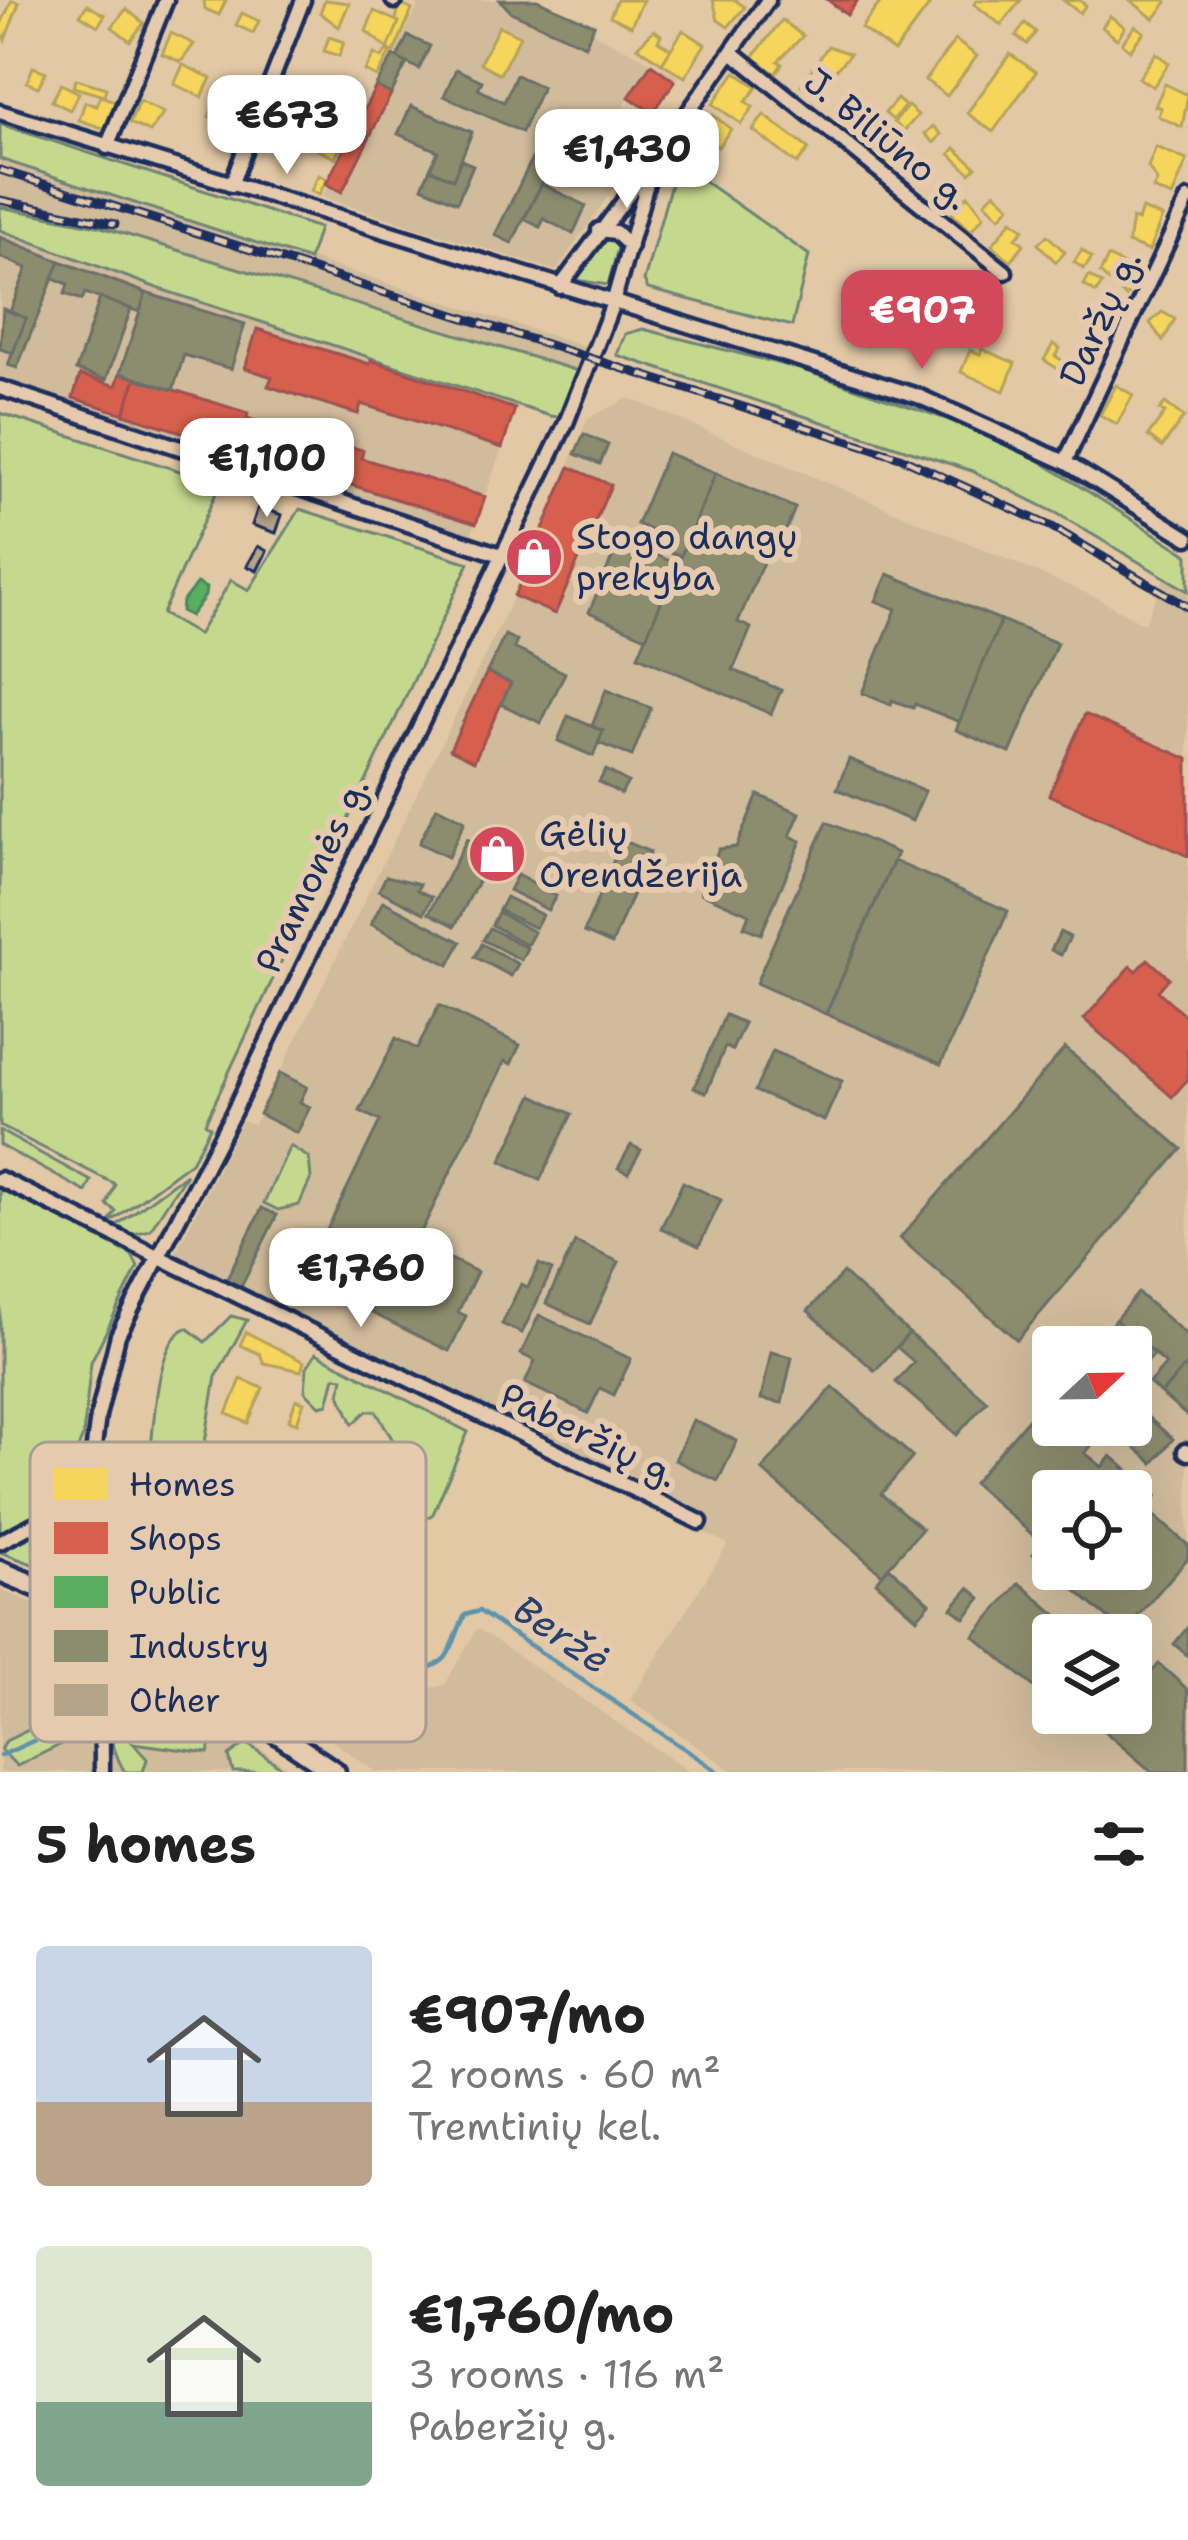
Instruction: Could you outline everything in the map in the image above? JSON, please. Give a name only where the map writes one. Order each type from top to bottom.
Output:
[{"type":"main road","points":[[0,1570],[30,1583]]},
{"type":"main road","points":[[290,1742],[334,1772]]},
{"type":"street","points":[[106,147],[166,0]]},
{"type":"street","points":[[231,185],[303,0]]},
{"type":"street","points":[[560,287],[767,0]]},
{"type":"street","name":"J. Biliūno g.","points":[[732,52],[1005,272]]},
{"type":"street","points":[[0,112],[918,396],[1065,462],[1188,538]]},
{"type":"street","name":"Pramonės g.","points":[[96,1442],[105,1372],[566,423],[613,303],[652,162]]},
{"type":"street","name":"Daržų g.","points":[[1065,462],[1185,217],[1188,199]]},
{"type":"street","points":[[599,230],[622,235],[630,246]]},
{"type":"street","points":[[0,388],[503,556]]},
{"type":"street","name":"Paberžių g.","points":[[0,1179],[700,1522]]},
{"type":"street","points":[[0,1542],[30,1526]]},
{"type":"street","name":"Pramonės g.","points":[[101,1742],[102,1772]]},
{"type":"shaded area","points":[[421,0],[537,0],[594,25],[591,32],[679,76],[675,81],[651,65],[629,97],[616,121],[647,141],[556,271],[322,197]]},
{"type":"shaded area","points":[[0,159],[586,347],[578,371],[98,226],[0,207]]},
{"type":"shaded area","points":[[0,230],[517,406],[468,544],[21,396],[0,381]]},
{"type":"shaded area","points":[[629,398],[1097,598],[1144,624],[1165,576],[1188,591],[1188,1772],[734,1772],[630,1700],[728,1544],[167,1270],[242,1121],[254,1125],[514,596],[588,418]]},
{"type":"shaded area","points":[[0,1589],[30,1602],[30,1742],[250,1742],[294,1772],[0,1772]]},
{"type":"shaded area","points":[[477,1628],[690,1772],[376,1772],[334,1742],[426,1742],[426,1689],[445,1685]]},
{"type":"green space","points":[[0,124],[319,228],[309,260],[0,159]]},
{"type":"green space","points":[[677,162],[809,255],[792,326],[648,289],[644,281]]},
{"type":"green space","points":[[0,207],[98,226],[578,371],[559,417],[550,416],[157,288],[0,230]]},
{"type":"green space","points":[[613,238],[618,248],[608,285],[576,280],[604,239]]},
{"type":"green space","points":[[643,329],[800,369],[967,426],[1029,454],[1188,555],[1188,591],[1058,514],[972,471],[617,355],[625,334]]},
{"type":"green space","points":[[0,413],[220,484],[162,614],[198,635],[231,580],[249,590],[300,509],[469,563],[205,1123],[210,1127],[191,1162],[108,1224],[116,1211],[107,1205],[115,1184],[0,1126]]},
{"type":"green space","points":[[0,1131],[91,1181],[86,1192],[0,1145]]},
{"type":"green space","points":[[290,1146],[309,1158],[311,1178],[299,1205],[278,1210],[264,1203]]},
{"type":"green space","points":[[186,1174],[150,1230],[130,1235],[114,1227]]},
{"type":"green space","points":[[0,1187],[132,1255],[138,1267],[91,1362],[81,1442],[30,1442],[30,1518],[0,1534]]},
{"type":"green space","points":[[231,1316],[247,1320],[216,1377],[205,1442],[152,1442],[160,1375],[175,1337],[187,1328],[205,1342]]},
{"type":"green space","points":[[316,1353],[468,1432],[433,1514],[426,1519],[426,1442],[394,1442],[376,1411],[367,1411],[353,1424],[340,1394],[343,1378],[335,1377],[328,1404],[320,1406],[305,1391],[307,1367]]},
{"type":"green space","points":[[30,1537],[30,1563],[0,1552]]},
{"type":"green space","points":[[30,1729],[30,1742],[66,1742],[17,1766],[1,1750],[6,1741]]},
{"type":"green space","points":[[113,1742],[212,1742],[208,1753],[133,1743],[147,1759],[143,1772],[125,1772]]},
{"type":"green space","points":[[246,1743],[288,1772],[233,1772],[229,1756]]},
{"type":"building: Homes","points":[[12,0],[19,3],[5,40],[0,27]]},
{"type":"building: Homes","points":[[204,0],[226,0],[219,15],[205,9]]},
{"type":"building: Homes","points":[[325,0],[349,3],[339,27],[320,13]]},
{"type":"building: Homes","points":[[617,0],[643,0],[631,26],[610,16]]},
{"type":"building: Homes","points":[[713,0],[735,0],[745,7],[728,27],[718,20]]},
{"type":"building: Homes","points":[[882,0],[921,0],[929,6],[894,52],[861,28]]},
{"type":"building: Homes","points":[[977,0],[1021,0],[1001,25],[974,4]]},
{"type":"building: Homes","points":[[1079,0],[1086,5],[1080,13],[1064,1]]},
{"type":"building: Homes","points":[[1130,0],[1165,0],[1167,2],[1154,19]]},
{"type":"building: Homes","points":[[400,4],[412,10],[394,52],[388,49]]},
{"type":"building: Homes","points":[[87,5],[105,15],[98,26],[80,15]]},
{"type":"building: Homes","points":[[126,9],[144,23],[130,41],[112,27]]},
{"type":"building: Homes","points":[[374,11],[399,22],[388,49],[366,31]]},
{"type":"building: Homes","points":[[242,13],[259,21],[253,33],[236,25]]},
{"type":"building: Homes","points":[[1110,16],[1125,27],[1117,39],[1102,27]]},
{"type":"building: Homes","points":[[782,20],[803,36],[778,61],[782,64],[775,74],[753,57]]},
{"type":"building: Homes","points":[[1025,23],[1036,32],[1027,44],[1016,36]]},
{"type":"building: Homes","points":[[499,26],[520,36],[500,74],[480,63]]},
{"type":"building: Homes","points":[[1135,26],[1144,32],[1130,50],[1122,43]]},
{"type":"building: Homes","points":[[654,30],[661,35],[658,41],[671,49],[662,63],[637,47]]},
{"type":"building: Homes","points":[[683,30],[705,44],[685,77],[662,63]]},
{"type":"building: Homes","points":[[171,33],[194,44],[181,62],[162,54]]},
{"type":"building: Homes","points":[[329,37],[344,42],[339,56],[324,51]]},
{"type":"building: Homes","points":[[955,40],[977,56],[947,96],[925,80]]},
{"type":"building: Homes","points":[[828,46],[850,54],[825,82],[818,77],[809,90],[801,85]]},
{"type":"building: Homes","points":[[386,51],[390,53],[377,77],[365,71],[374,54],[382,58]]},
{"type":"building: Homes","points":[[1156,53],[1169,63],[1153,87],[1139,78]]},
{"type":"building: Homes","points":[[1010,54],[1036,72],[993,132],[967,113]]},
{"type":"building: Homes","points":[[183,65],[211,78],[202,97],[174,84]]},
{"type":"building: Homes","points":[[33,67],[46,72],[38,87],[27,82]]},
{"type":"building: Homes","points":[[735,72],[757,87],[746,102],[753,107],[741,124],[713,104]]},
{"type":"building: Homes","points":[[76,79],[106,88],[104,96],[73,87]]},
{"type":"building: Homes","points":[[61,84],[79,93],[70,110],[52,101]]},
{"type":"building: Homes","points":[[1165,84],[1188,95],[1182,127],[1158,116],[1161,108],[1155,106]]},
{"type":"building: Homes","points":[[219,92],[239,100],[229,125],[209,117]]},
{"type":"building: Homes","points":[[100,96],[115,101],[106,129],[79,120],[85,102],[97,106]]},
{"type":"building: Homes","points":[[897,99],[905,106],[893,120],[885,113]]},
{"type":"building: Homes","points":[[139,101],[164,113],[150,132],[130,123]]},
{"type":"building: Homes","points":[[348,103],[359,109],[349,131],[338,126]]},
{"type":"building: Homes","points":[[300,104],[322,116],[316,128],[294,116]]},
{"type":"building: Homes","points":[[908,106],[918,115],[904,131],[894,122]]},
{"type":"building: Homes","points":[[854,108],[864,112],[868,122],[864,132],[854,136],[844,132],[840,122],[844,112]]},
{"type":"building: Homes","points":[[713,115],[731,129],[718,147],[699,133]]},
{"type":"building: Homes","points":[[764,115],[809,149],[797,164],[753,130]]},
{"type":"building: Homes","points":[[933,126],[941,134],[934,143],[925,134]]},
{"type":"building: Homes","points":[[328,132],[344,140],[335,158],[318,150]]},
{"type":"building: Homes","points":[[890,141],[910,149],[889,168],[879,153]]},
{"type":"building: Homes","points":[[1156,147],[1187,160],[1172,197],[1153,189],[1157,181],[1148,167]]},
{"type":"building: Homes","points":[[955,148],[976,167],[970,173],[950,154]]},
{"type":"building: Homes","points":[[319,175],[327,179],[319,195],[311,191]]},
{"type":"building: Homes","points":[[995,192],[1010,206],[1000,217],[985,202]]},
{"type":"building: Homes","points":[[968,195],[984,216],[971,231],[952,214]]},
{"type":"building: Homes","points":[[1142,209],[1162,217],[1149,251],[1128,243],[1132,219],[1138,221]]},
{"type":"building: Homes","points":[[1012,220],[1024,229],[1016,238],[1024,244],[1011,261],[992,245]]},
{"type":"building: Homes","points":[[1047,235],[1065,252],[1056,262],[1038,244]]},
{"type":"building: Homes","points":[[1082,250],[1092,258],[1084,269],[1074,262]]},
{"type":"building: Homes","points":[[1108,257],[1139,273],[1126,297],[1100,273]]},
{"type":"building: Homes","points":[[1089,276],[1102,284],[1096,293],[1084,285]]},
{"type":"building: Homes","points":[[954,300],[978,321],[963,339],[938,318]]},
{"type":"building: Homes","points":[[1162,312],[1175,319],[1163,341],[1150,323]]},
{"type":"building: Homes","points":[[1107,314],[1124,322],[1116,338],[1099,330]]},
{"type":"building: Homes","points":[[1053,344],[1060,348],[1055,356],[1063,361],[1058,369],[1044,360]]},
{"type":"building: Homes","points":[[982,349],[1015,363],[1004,391],[961,372],[970,350],[980,354]]},
{"type":"building: Homes","points":[[1116,385],[1133,395],[1117,424],[1100,415]]},
{"type":"building: Homes","points":[[1165,403],[1184,417],[1162,447],[1148,436],[1165,413],[1159,410]]},
{"type":"building: Homes","points":[[246,1332],[304,1362],[301,1371],[264,1363],[260,1354],[240,1345]]},
{"type":"building: Homes","points":[[241,1379],[263,1388],[248,1423],[227,1414]]},
{"type":"building: Homes","points":[[296,1399],[304,1402],[297,1423],[289,1420]]},
{"type":"building: Shops","points":[[828,0],[858,0],[847,15]]},
{"type":"building: Shops","points":[[651,64],[675,81],[653,113],[629,97]]},
{"type":"building: Shops","points":[[376,86],[391,94],[342,192],[326,184]]},
{"type":"building: Shops","points":[[257,329],[370,364],[371,360],[515,409],[502,448],[361,404],[358,414],[268,386],[272,377],[245,368]]},
{"type":"building: Shops","points":[[120,373],[136,378],[124,414],[73,398],[80,375],[116,386]]},
{"type":"building: Shops","points":[[136,378],[248,413],[247,418],[264,424],[363,450],[361,458],[485,497],[476,524],[124,414]]},
{"type":"building: Shops","points":[[570,467],[611,485],[555,614],[514,596]]},
{"type":"building: Shops","points":[[487,672],[511,683],[474,761],[450,749]]},
{"type":"building: Shops","points":[[1085,714],[1188,759],[1188,856],[1049,795]]},
{"type":"building: Shops","points":[[1148,959],[1169,978],[1158,991],[1188,1018],[1188,1079],[1172,1097],[1084,1019],[1131,966],[1137,971]]},
{"type":"building: Public","points":[[197,583],[206,588],[205,596],[190,616],[181,611],[182,602]]},
{"type":"building: Industry","points":[[500,0],[537,0],[594,25],[585,45],[511,12]]},
{"type":"building: Industry","points":[[408,36],[430,46],[419,69],[397,58]]},
{"type":"building: Industry","points":[[393,56],[407,63],[391,94],[376,86]]},
{"type":"building: Industry","points":[[456,69],[482,81],[478,89],[504,102],[516,75],[542,87],[522,132],[444,96]]},
{"type":"building: Industry","points":[[411,106],[472,132],[453,179],[430,169],[438,151],[398,134]]},
{"type":"building: Industry","points":[[533,157],[550,166],[512,243],[495,235]]},
{"type":"building: Industry","points":[[461,160],[473,165],[457,202],[422,187],[430,169],[453,179]]},
{"type":"building: Industry","points":[[542,184],[586,206],[573,234],[544,219],[540,227],[524,219]]},
{"type":"building: Industry","points":[[0,237],[60,261],[17,368],[8,365],[26,318],[10,312],[27,268],[0,257]]},
{"type":"building: Industry","points":[[60,261],[146,293],[140,312],[85,293],[82,300],[65,294],[68,284],[53,278]]},
{"type":"building: Industry","points":[[146,293],[245,324],[231,369],[184,355],[173,390],[120,373]]},
{"type":"building: Industry","points":[[100,298],[131,309],[106,380],[76,370]]},
{"type":"building: Industry","points":[[3,309],[26,318],[13,353],[0,349]]},
{"type":"building: Industry","points":[[584,434],[608,445],[600,464],[575,454]]},
{"type":"building: Industry","points":[[667,453],[716,473],[681,556],[663,549],[668,538],[637,524]]},
{"type":"building: Industry","points":[[716,473],[795,508],[780,545],[772,541],[738,622],[751,628],[733,670],[781,690],[771,714],[638,656]]},
{"type":"building: Industry","points":[[620,539],[677,564],[646,637],[589,612]]},
{"type":"building: Industry","points":[[888,574],[1001,620],[960,722],[915,704],[913,708],[892,700],[891,705],[862,693],[896,609],[876,601]]},
{"type":"building: Industry","points":[[1001,620],[1057,643],[1010,753],[956,730]]},
{"type":"building: Industry","points":[[505,635],[517,641],[514,648],[565,673],[541,723],[501,704],[511,683],[487,672]]},
{"type":"building: Industry","points":[[606,690],[651,708],[632,756],[598,743],[603,731],[592,726]]},
{"type":"building: Industry","points":[[568,716],[603,731],[593,756],[558,741]]},
{"type":"building: Industry","points":[[849,759],[925,791],[912,821],[837,789]]},
{"type":"building: Industry","points":[[606,770],[628,782],[621,794],[599,782]]},
{"type":"building: Industry","points":[[758,795],[800,813],[790,836],[801,841],[761,934],[744,927],[749,914],[701,893],[719,849],[736,847]]},
{"type":"building: Industry","points":[[437,807],[465,821],[448,857],[419,843]]},
{"type":"building: Industry","points":[[827,822],[897,853],[826,1014],[756,983]]},
{"type":"building: Industry","points":[[467,839],[493,852],[455,926],[429,913]]},
{"type":"building: Industry","points":[[622,840],[650,852],[612,944],[584,932]]},
{"type":"building: Industry","points":[[894,861],[1008,911],[941,1064],[826,1014]]},
{"type":"building: Industry","points":[[517,875],[556,896],[548,910],[509,890]]},
{"type":"building: Industry","points":[[386,876],[420,884],[417,890],[432,897],[424,913],[379,890]]},
{"type":"building: Industry","points":[[506,897],[542,915],[535,928],[499,910]]},
{"type":"building: Industry","points":[[383,901],[461,942],[449,965],[371,924]]},
{"type":"building: Industry","points":[[498,912],[534,932],[527,945],[492,925]]},
{"type":"building: Industry","points":[[490,928],[527,948],[521,960],[483,940]]},
{"type":"building: Industry","points":[[1060,932],[1070,937],[1061,955],[1051,950]]},
{"type":"building: Industry","points":[[482,944],[518,964],[511,976],[475,957]]},
{"type":"building: Industry","points":[[439,1005],[520,1045],[511,1064],[505,1061],[416,1242],[477,1272],[458,1312],[466,1316],[449,1351],[303,1279],[380,1121],[360,1111],[396,1038],[417,1049]]},
{"type":"building: Industry","points":[[725,1015],[744,1023],[732,1050],[725,1047],[706,1093],[694,1088]]},
{"type":"building: Industry","points":[[1065,1048],[1182,1149],[1017,1340],[900,1238]]},
{"type":"building: Industry","points":[[773,1051],[842,1081],[824,1121],[755,1091]]},
{"type":"building: Industry","points":[[280,1073],[307,1087],[300,1102],[310,1107],[297,1133],[259,1114]]},
{"type":"building: Industry","points":[[533,1095],[572,1114],[540,1180],[501,1161]]},
{"type":"building: Industry","points":[[631,1145],[641,1150],[628,1173],[618,1168]]},
{"type":"building: Industry","points":[[683,1182],[721,1200],[699,1246],[661,1228]]},
{"type":"building: Industry","points":[[262,1208],[277,1215],[241,1287],[226,1280]]},
{"type":"building: Industry","points":[[575,1242],[619,1262],[590,1324],[546,1303]]},
{"type":"building: Industry","points":[[539,1264],[552,1270],[522,1333],[502,1324],[521,1284],[528,1287]]},
{"type":"building: Industry","points":[[843,1273],[909,1333],[875,1371],[808,1311]]},
{"type":"building: Industry","points":[[1138,1293],[1188,1336],[1188,1363],[1161,1394],[1152,1380],[1166,1364],[1152,1352],[1152,1326],[1122,1326],[1115,1320]]},
{"type":"building: Industry","points":[[539,1315],[631,1359],[614,1395],[600,1388],[588,1413],[525,1383],[535,1361],[521,1354]]},
{"type":"building: Industry","points":[[909,1333],[987,1401],[957,1435],[896,1382],[914,1362],[897,1347]]},
{"type":"building: Industry","points":[[771,1352],[792,1357],[782,1403],[761,1399]]},
{"type":"building: Industry","points":[[1188,1363],[1188,1417],[1161,1394]]},
{"type":"building: Industry","points":[[833,1387],[913,1457],[881,1494],[922,1529],[882,1574],[762,1470]]},
{"type":"building: Industry","points":[[1032,1414],[1032,1446],[1091,1446],[1085,1453],[1102,1467],[1111,1456],[1127,1470],[1032,1470],[1032,1534],[973,1483]]},
{"type":"building: Industry","points":[[693,1420],[737,1441],[718,1481],[675,1460]]},
{"type":"building: Industry","points":[[1152,1421],[1173,1439],[1153,1463],[1133,1446],[1152,1446]]},
{"type":"building: Industry","points":[[1152,1514],[1188,1545],[1188,1558],[1140,1614],[1103,1614],[1075,1590],[1152,1590]]},
{"type":"building: Industry","points":[[889,1567],[930,1603],[917,1618],[876,1582]]},
{"type":"building: Industry","points":[[1019,1583],[1055,1614],[1032,1614],[1032,1685],[974,1636]]},
{"type":"building: Industry","points":[[969,1588],[981,1598],[965,1618],[952,1608]]},
{"type":"building: Industry","points":[[1188,1627],[1188,1656],[1174,1644]]},
{"type":"building: Industry","points":[[1159,1664],[1188,1690],[1188,1772],[1152,1772],[1108,1734],[1152,1734],[1152,1672]]},
{"type":"building: Other","points":[[258,507],[282,515],[276,533],[252,525]]},
{"type":"building: Other","points":[[258,546],[267,551],[257,571],[247,566]]},
{"type":"waterway","name":"Beržė","points":[[426,1669],[445,1658],[465,1615],[479,1611],[719,1772]]},
{"type":"waterway","name":"Beržė","points":[[0,1756],[31,1742]]},
{"type":"railway","points":[[0,170],[900,457],[1052,527],[1188,607]]},
{"type":"railway","points":[[0,200],[115,224]]},
{"type":"place","name":"Stogo dangų prekyba","points":[[534,557]]},
{"type":"place","name":"Gėlių Orendžerija","points":[[497,854]]}]
